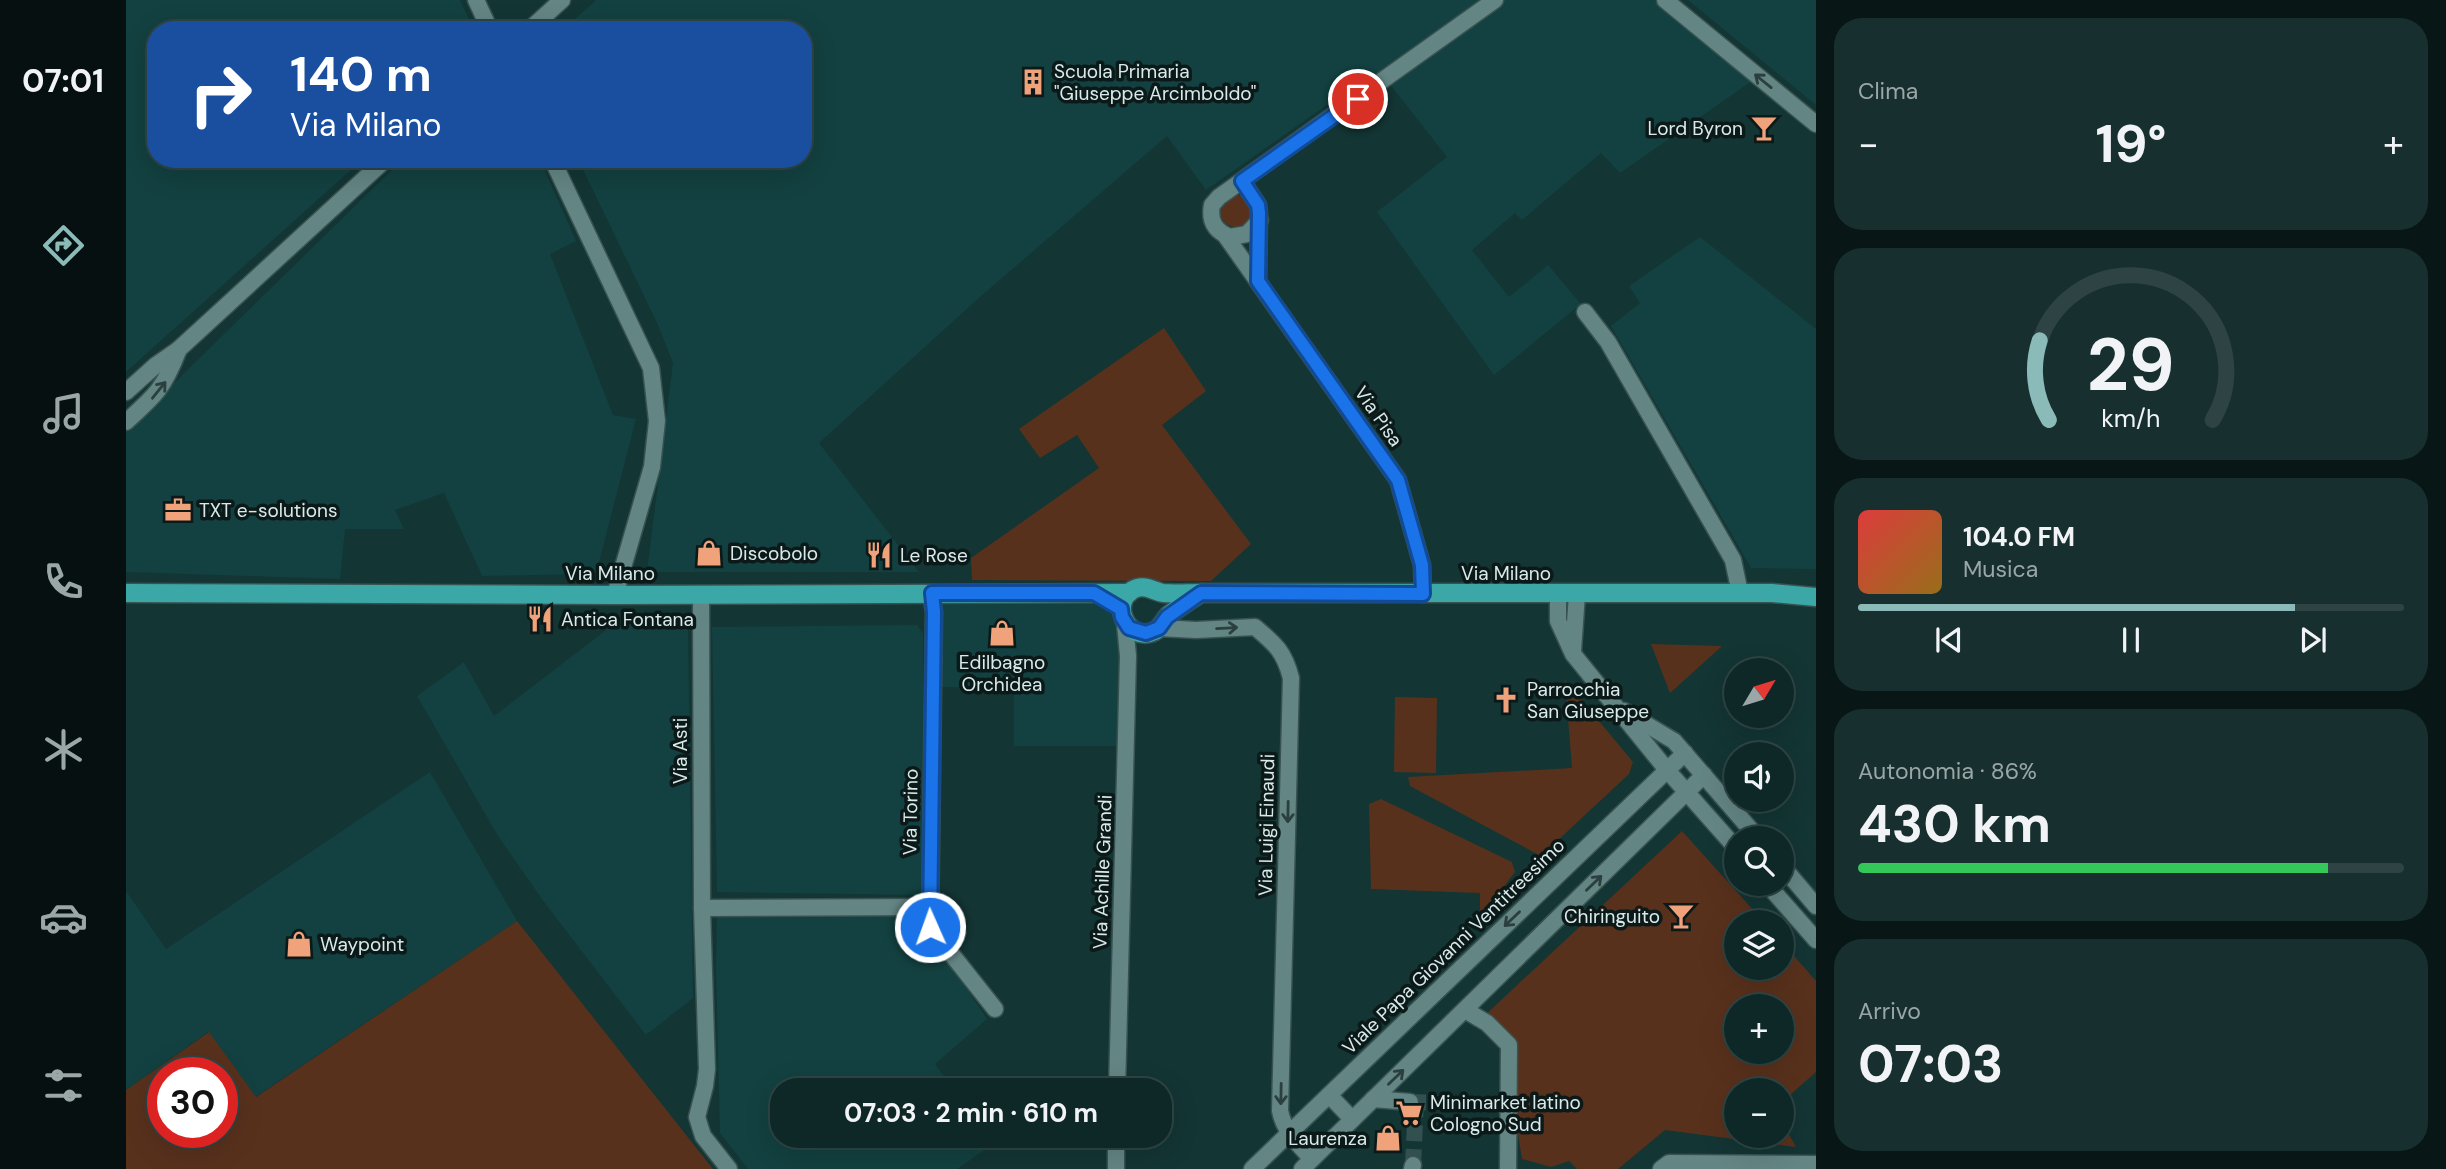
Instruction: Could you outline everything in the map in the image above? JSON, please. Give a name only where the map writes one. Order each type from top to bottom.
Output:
[{"type":"main road","name":"Via Milano","points":[[126,593],[1129,593],[1144,587],[1160,593],[1740,593],[1814,596]]},
{"type":"main road","points":[[1094,593],[1123,617],[1135,631],[1157,626],[1201,593]]},
{"type":"main road","points":[[1123,617],[1123,600],[1129,593]]},
{"type":"main road","points":[[1157,626],[1167,604],[1160,593]]},
{"type":"street","points":[[476,0],[486,21]]},
{"type":"street","points":[[539,21],[562,0]]},
{"type":"street","name":"Via Pisa","points":[[1423,594],[1422,565],[1398,480],[1225,235],[1216,229],[1212,222],[1212,205],[1219,197],[1495,0]]},
{"type":"street","points":[[1665,0],[1816,124]]},
{"type":"street","points":[[126,392],[179,349],[376,168]]},
{"type":"street","points":[[556,168],[652,368],[657,421],[652,467],[615,594]]},
{"type":"street","points":[[1242,181],[1258,205],[1258,281]]},
{"type":"street","points":[[1225,235],[1238,237],[1247,234],[1260,220]]},
{"type":"street","points":[[1585,312],[1608,342],[1733,560],[1740,593]]},
{"type":"street","points":[[126,422],[157,394],[166,381],[179,349]]},
{"type":"street","name":"Via Torino","points":[[932,593],[934,612],[930,927],[995,1009]]},
{"type":"street","name":"Via Asti","points":[[701,594],[702,908],[706,1069],[705,1086],[696,1117],[704,1136],[729,1169]]},
{"type":"street","points":[[1558,594],[1558,621],[1573,653],[1667,770],[1724,835]]},
{"type":"street","points":[[1573,653],[1577,594]]},
{"type":"street","name":"Via Achille Grandi","points":[[1117,1078],[1129,656],[1123,617]]},
{"type":"street","points":[[1129,656],[1157,626]]},
{"type":"street","name":"Via Luigi Einaudi","points":[[1157,626],[1196,629],[1255,627],[1280,648],[1288,665],[1291,678],[1280,1111],[1282,1122],[1289,1133]]},
{"type":"street","points":[[1608,699],[1674,741],[1748,826]]},
{"type":"street","name":"Viale Papa Giovanni Ventitreesimo","points":[[1252,1169],[1685,753]]},
{"type":"street","points":[[1289,1133],[1307,1164],[1704,775]]},
{"type":"street","points":[[1606,828],[1627,850]]},
{"type":"street","points":[[1794,880],[1816,906]]},
{"type":"street","points":[[1778,896],[1816,940]]},
{"type":"street","points":[[702,908],[929,907]]},
{"type":"street","points":[[1465,1010],[1487,1023],[1509,1045],[1508,1169]]},
{"type":"street","points":[[1329,1095],[1352,1119]]},
{"type":"street","points":[[1373,1099],[1410,1102]]},
{"type":"street","points":[[1116,1148],[1116,1169]]},
{"type":"street","points":[[1661,1169],[1669,1163],[1816,1164]]},
{"type":"shaded area","points":[[126,0],[460,0],[470,21],[147,21],[147,168],[353,168],[126,372]]},
{"type":"shaded area","points":[[596,0],[1654,0],[1752,81],[1620,173],[1601,153],[1522,220],[1515,213],[1472,250],[1509,297],[1548,265],[1581,304],[1494,375],[1377,212],[1447,157],[1389,83],[1339,119],[1328,104],[1206,190],[1167,136],[980,297],[819,443],[919,572],[647,572],[673,363],[658,325],[582,168],[812,168],[812,21],[573,21]]},
{"type":"shaded area","points":[[1688,0],[1816,0],[1816,105]]},
{"type":"shaded area","points":[[394,168],[544,168],[576,241],[550,254],[613,415],[636,419],[596,574],[482,576],[444,493],[395,510],[404,529],[345,529],[340,579],[126,572],[126,430]]},
{"type":"shaded area","points":[[1236,195],[1247,200],[1252,211],[1247,222],[1236,227],[1225,222],[1220,211],[1225,200]]},
{"type":"shaded area","points":[[1700,237],[1816,329],[1816,569],[1751,568],[1611,326],[1640,303],[1629,286]]},
{"type":"shaded area","points":[[1164,328],[1206,391],[1162,425],[1251,544],[1211,581],[972,580],[971,558],[1099,468],[1077,435],[1040,458],[1019,429]]},
{"type":"shaded area","points":[[934,595],[1093,595],[1113,611],[1127,656],[1124,746],[1014,746],[1014,688],[936,687]]},
{"type":"shaded area","points":[[623,617],[688,621],[693,998],[646,1035],[544,902],[498,836],[417,696],[464,662],[494,716]]},
{"type":"shaded area","points":[[917,625],[923,633],[923,895],[717,892],[712,627]]},
{"type":"shaded area","points":[[1651,644],[1722,646],[1670,693]]},
{"type":"shaded area","points":[[1565,680],[1633,762],[1629,774],[1541,856],[1410,786],[1408,777],[1572,768]]},
{"type":"shaded area","points":[[1395,697],[1437,698],[1436,773],[1394,772]]},
{"type":"shaded area","points":[[430,772],[517,921],[255,1097],[238,1073],[238,1057],[226,1057],[208,1032],[173,1057],[147,1057],[147,1075],[126,1090],[126,891],[166,949]]},
{"type":"shaded area","points":[[1381,799],[1512,862],[1515,872],[1480,917],[1480,893],[1371,889],[1369,804]]},
{"type":"shaded area","points":[[1682,831],[1724,878],[1724,896],[1741,896],[1753,910],[1724,910],[1724,980],[1794,980],[1794,956],[1816,981],[1816,1072],[1794,1091],[1794,1078],[1724,1078],[1724,1138],[1665,1130],[1618,1169],[1577,1169],[1569,1161],[1551,1167],[1522,1159],[1516,1122],[1513,1051],[1482,1018]]},
{"type":"shaded area","points":[[924,912],[930,934],[987,1019],[935,1064],[945,1078],[770,1078],[770,1148],[987,1148],[957,1169],[748,1169],[720,1133],[717,914],[843,917]]},
{"type":"shaded area","points":[[517,921],[713,1169],[126,1169],[126,1090],[147,1075],[147,1148],[238,1148],[238,1072],[256,1097]]},
{"type":"shaded area","points":[[209,1032],[227,1057],[173,1057]]},
{"type":"tunnel","points":[[1410,1102],[1444,1103]]},
{"type":"tunnel","points":[[1413,1165],[1416,1102]]},
{"type":"place","name":"Scuola Primaria \"Giuseppe Arcimboldo\"","points":[[1033,82]]},
{"type":"place","name":"Lord Byron","points":[[1764,128]]},
{"type":"place","name":"TXT e-solutions","points":[[178,510]]},
{"type":"place","name":"Discobolo","points":[[709,553]]},
{"type":"place","name":"Le Rose","points":[[879,555]]},
{"type":"place","name":"Antica Fontana","points":[[540,619]]},
{"type":"place","name":"Edilbagno Orchidea","points":[[1002,633]]},
{"type":"place","name":"Parrocchia San Giuseppe","points":[[1506,700]]},
{"type":"place","name":"Chiringuito","points":[[1681,916]]},
{"type":"place","name":"Waypoint","points":[[299,944]]},
{"type":"place","name":"Minimarket latino Cologno Sud","points":[[1409,1113]]},
{"type":"place","name":"Laurenza","points":[[1388,1138]]},
{"type":"route","points":[[930,927],[934,612],[932,593],[1094,593],[1121,609],[1125,624],[1140,633],[1153,632],[1167,617],[1201,593],[1423,594],[1422,565],[1398,480],[1258,281],[1258,205],[1242,181],[1358,99]]}]
